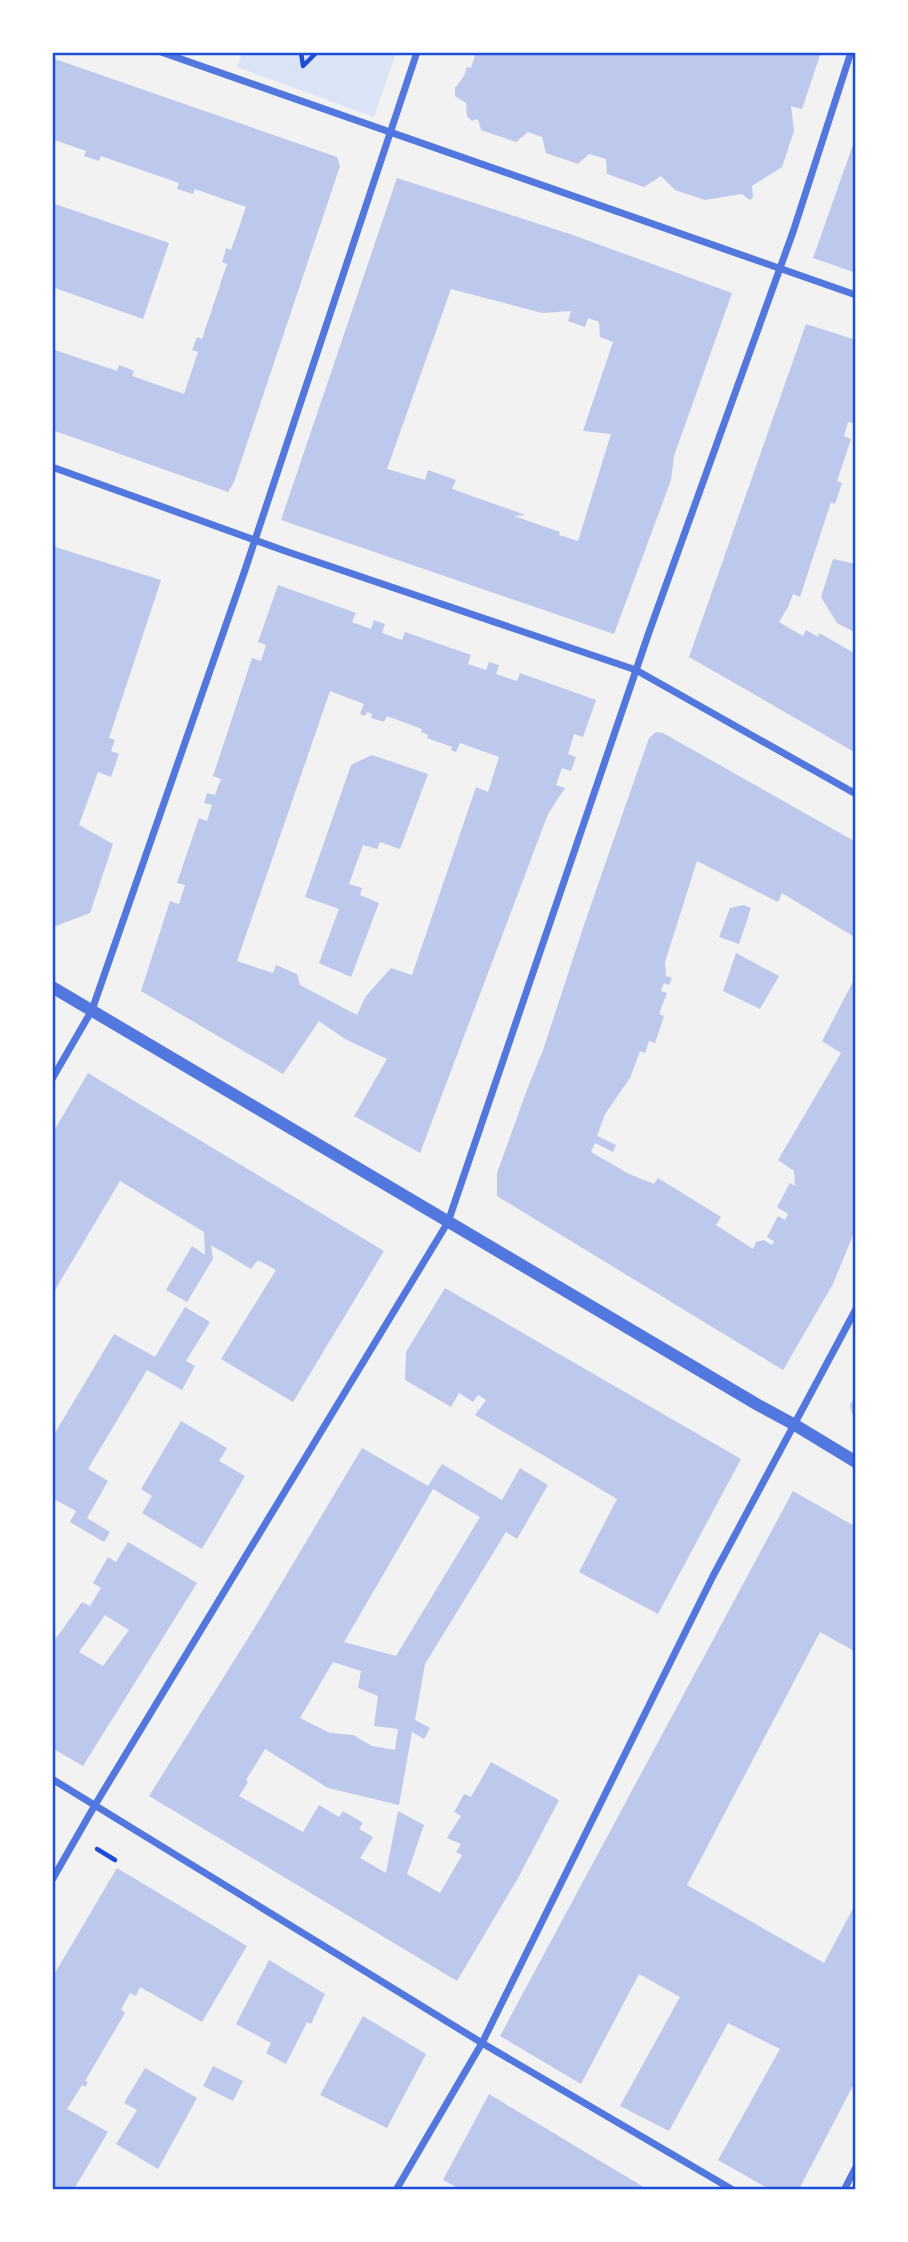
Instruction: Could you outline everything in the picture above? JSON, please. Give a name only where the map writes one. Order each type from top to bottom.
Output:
[{"type":"street","points":[[161,52],[856,295]]},
{"type":"street","points":[[52,1079],[92,1010],[255,540],[417,52]]},
{"type":"street","points":[[52,1880],[448,1222],[636,670],[780,268],[851,52]]},
{"type":"street","points":[[52,467],[255,540],[636,670],[856,794]]},
{"type":"street","points":[[52,987],[856,1462]]},
{"type":"street","points":[[396,2189],[482,2043],[713,1576],[856,1309]]},
{"type":"street","points":[[52,1779],[482,2043],[733,2189]]},
{"type":"street","points":[[844,2189],[856,2168]]},
{"type":"path","points":[[302,52],[303,66],[317,52]]},
{"type":"shaded area","points":[[242,53],[396,53],[374,117],[237,67]]},
{"type":"building","points":[[476,52],[821,52],[802,109],[791,106],[794,131],[782,167],[752,186],[753,197],[750,200],[742,194],[705,200],[675,190],[661,176],[644,187],[607,174],[606,159],[589,154],[578,164],[546,153],[542,137],[528,132],[516,142],[481,130],[478,119],[472,121],[467,116],[466,103],[455,96],[455,88],[467,67],[471,68]]},
{"type":"building","points":[[52,58],[337,157],[340,166],[234,482],[228,492],[52,430],[52,349],[117,371],[119,365],[134,371],[132,376],[184,394],[198,352],[192,350],[197,337],[202,339],[227,264],[222,262],[226,248],[231,250],[246,207],[195,189],[193,194],[177,189],[179,183],[101,156],[99,161],[84,156],[86,151],[52,139]]},
{"type":"building","points":[[856,139],[856,273],[813,258]]},
{"type":"building","points":[[397,178],[570,234],[732,293],[674,456],[671,480],[614,634],[281,520]],"holes":[[[451,289],[542,313],[571,311],[568,321],[585,327],[588,318],[599,322],[600,337],[613,342],[583,431],[611,434],[578,541],[514,516],[526,515],[452,489],[456,480],[428,470],[425,480],[387,469]]]},
{"type":"building","points":[[52,203],[169,243],[143,319],[52,287]]},
{"type":"building","points":[[806,324],[856,340],[856,424],[848,422],[844,436],[851,439],[837,481],[842,483],[835,504],[831,502],[800,597],[793,594],[779,622],[803,636],[806,630],[818,637],[819,633],[856,654],[856,753],[689,657]]},
{"type":"building","points":[[52,546],[161,580],[109,738],[115,740],[111,751],[119,754],[111,777],[98,772],[79,825],[113,844],[90,913],[56,926],[52,924]]},
{"type":"building","points":[[833,559],[856,564],[856,633],[837,623],[821,597]]},
{"type":"building","points":[[278,585],[356,613],[352,622],[371,629],[374,620],[385,624],[382,633],[402,640],[405,632],[471,655],[468,664],[486,670],[489,662],[499,665],[496,674],[517,681],[520,673],[596,700],[583,737],[574,734],[568,754],[576,757],[571,771],[562,768],[556,785],[565,788],[548,814],[420,1153],[354,1116],[387,1059],[345,1039],[319,1021],[283,1074],[141,991],[170,901],[179,904],[185,885],[177,883],[199,818],[207,821],[212,805],[204,803],[207,793],[215,795],[221,779],[213,776],[252,658],[261,661],[266,645],[258,642]],"holes":[[[330,691],[364,704],[360,714],[365,716],[367,712],[372,714],[371,718],[384,722],[387,716],[422,729],[421,732],[428,735],[427,738],[452,747],[451,750],[456,752],[460,743],[499,757],[488,792],[476,787],[412,975],[391,968],[366,996],[357,1015],[300,985],[297,974],[276,965],[273,973],[237,961]]]},
{"type":"building","points":[[656,732],[663,733],[856,842],[856,938],[782,893],[778,902],[697,861],[665,962],[666,976],[672,978],[669,985],[664,983],[661,991],[667,993],[659,1014],[664,1016],[655,1043],[649,1041],[645,1053],[640,1051],[630,1078],[605,1114],[597,1136],[616,1145],[613,1152],[595,1143],[591,1152],[629,1174],[654,1184],[658,1178],[721,1217],[716,1225],[753,1249],[756,1242],[764,1240],[772,1245],[774,1241],[767,1237],[778,1216],[785,1220],[788,1214],[777,1207],[790,1183],[795,1186],[794,1171],[778,1160],[841,1053],[822,1041],[856,976],[856,1228],[833,1284],[783,1370],[497,1196],[497,1173],[543,1050],[649,738]]},
{"type":"building","points":[[372,755],[428,774],[400,849],[380,842],[377,849],[363,845],[349,884],[362,888],[360,895],[379,903],[351,977],[319,963],[339,909],[305,897],[351,765]]},
{"type":"building","points":[[744,905],[751,908],[739,944],[719,937],[730,908]]},
{"type":"building","points":[[736,953],[779,976],[760,1009],[723,991]]},
{"type":"building","points":[[88,1073],[384,1251],[293,1402],[221,1359],[276,1270],[258,1260],[251,1269],[211,1245],[213,1259],[187,1302],[166,1290],[192,1246],[205,1255],[204,1232],[120,1181],[52,1295],[52,1134]]},
{"type":"building","points":[[445,1288],[741,1459],[658,1614],[579,1572],[617,1499],[475,1415],[486,1400],[478,1395],[473,1402],[459,1393],[451,1407],[405,1380],[406,1352]]},
{"type":"building","points":[[185,1307],[210,1322],[186,1361],[195,1366],[182,1390],[147,1370],[88,1469],[108,1481],[87,1518],[110,1532],[104,1542],[70,1522],[76,1511],[52,1498],[52,1438],[114,1334],[155,1357]]},
{"type":"building","points":[[856,1395],[856,1417],[852,1414],[850,1405]]},
{"type":"building","points":[[181,1421],[227,1448],[219,1461],[245,1476],[202,1549],[142,1513],[152,1496],[141,1489]]},
{"type":"building","points":[[362,1448],[428,1486],[442,1464],[502,1500],[520,1468],[548,1485],[517,1539],[506,1532],[425,1664],[415,1720],[430,1728],[424,1739],[412,1732],[399,1805],[328,1788],[265,1749],[239,1796],[303,1832],[319,1805],[339,1817],[343,1811],[363,1823],[359,1829],[373,1837],[360,1858],[386,1873],[398,1811],[424,1825],[407,1874],[440,1893],[462,1855],[456,1852],[461,1844],[447,1838],[461,1816],[454,1812],[464,1794],[471,1797],[491,1762],[559,1800],[518,1878],[457,1981],[149,1796],[260,1619]],"holes":[[[433,1489],[480,1517],[396,1656],[344,1642]],[[333,1662],[361,1671],[358,1688],[378,1696],[374,1726],[398,1729],[395,1750],[372,1746],[353,1735],[330,1733],[300,1718]]]},
{"type":"building","points":[[793,1491],[856,1527],[856,1652],[820,1632],[687,1885],[824,1963],[856,1903],[856,2080],[799,2189],[769,2189],[718,2160],[780,2049],[728,2023],[669,2131],[620,2106],[680,1997],[639,1974],[581,2084],[500,2036]]},
{"type":"building","points":[[128,1542],[197,1583],[83,1766],[52,1748],[52,1644],[82,1602],[90,1606],[101,1588],[93,1583],[108,1557],[116,1562]],"holes":[[[105,1615],[129,1630],[103,1666],[79,1652]]]},
{"type":"building","points":[[117,1868],[247,1946],[202,2022],[140,1987],[136,1996],[130,1993],[121,2009],[125,2013],[85,2081],[88,2082],[85,2087],[82,2085],[67,2109],[108,2132],[74,2189],[52,2189],[52,1978]]},
{"type":"building","points":[[269,1960],[325,1994],[311,2024],[307,2022],[286,2064],[266,2053],[271,2043],[236,2024]]},
{"type":"building","points":[[363,2016],[426,2054],[387,2128],[320,2095]]},
{"type":"building","points":[[213,2066],[243,2081],[233,2101],[203,2086]]},
{"type":"building","points":[[145,2068],[197,2098],[158,2169],[116,2144],[137,2110],[124,2103]]},
{"type":"building","points":[[489,2094],[647,2189],[460,2189],[443,2180]]}]
